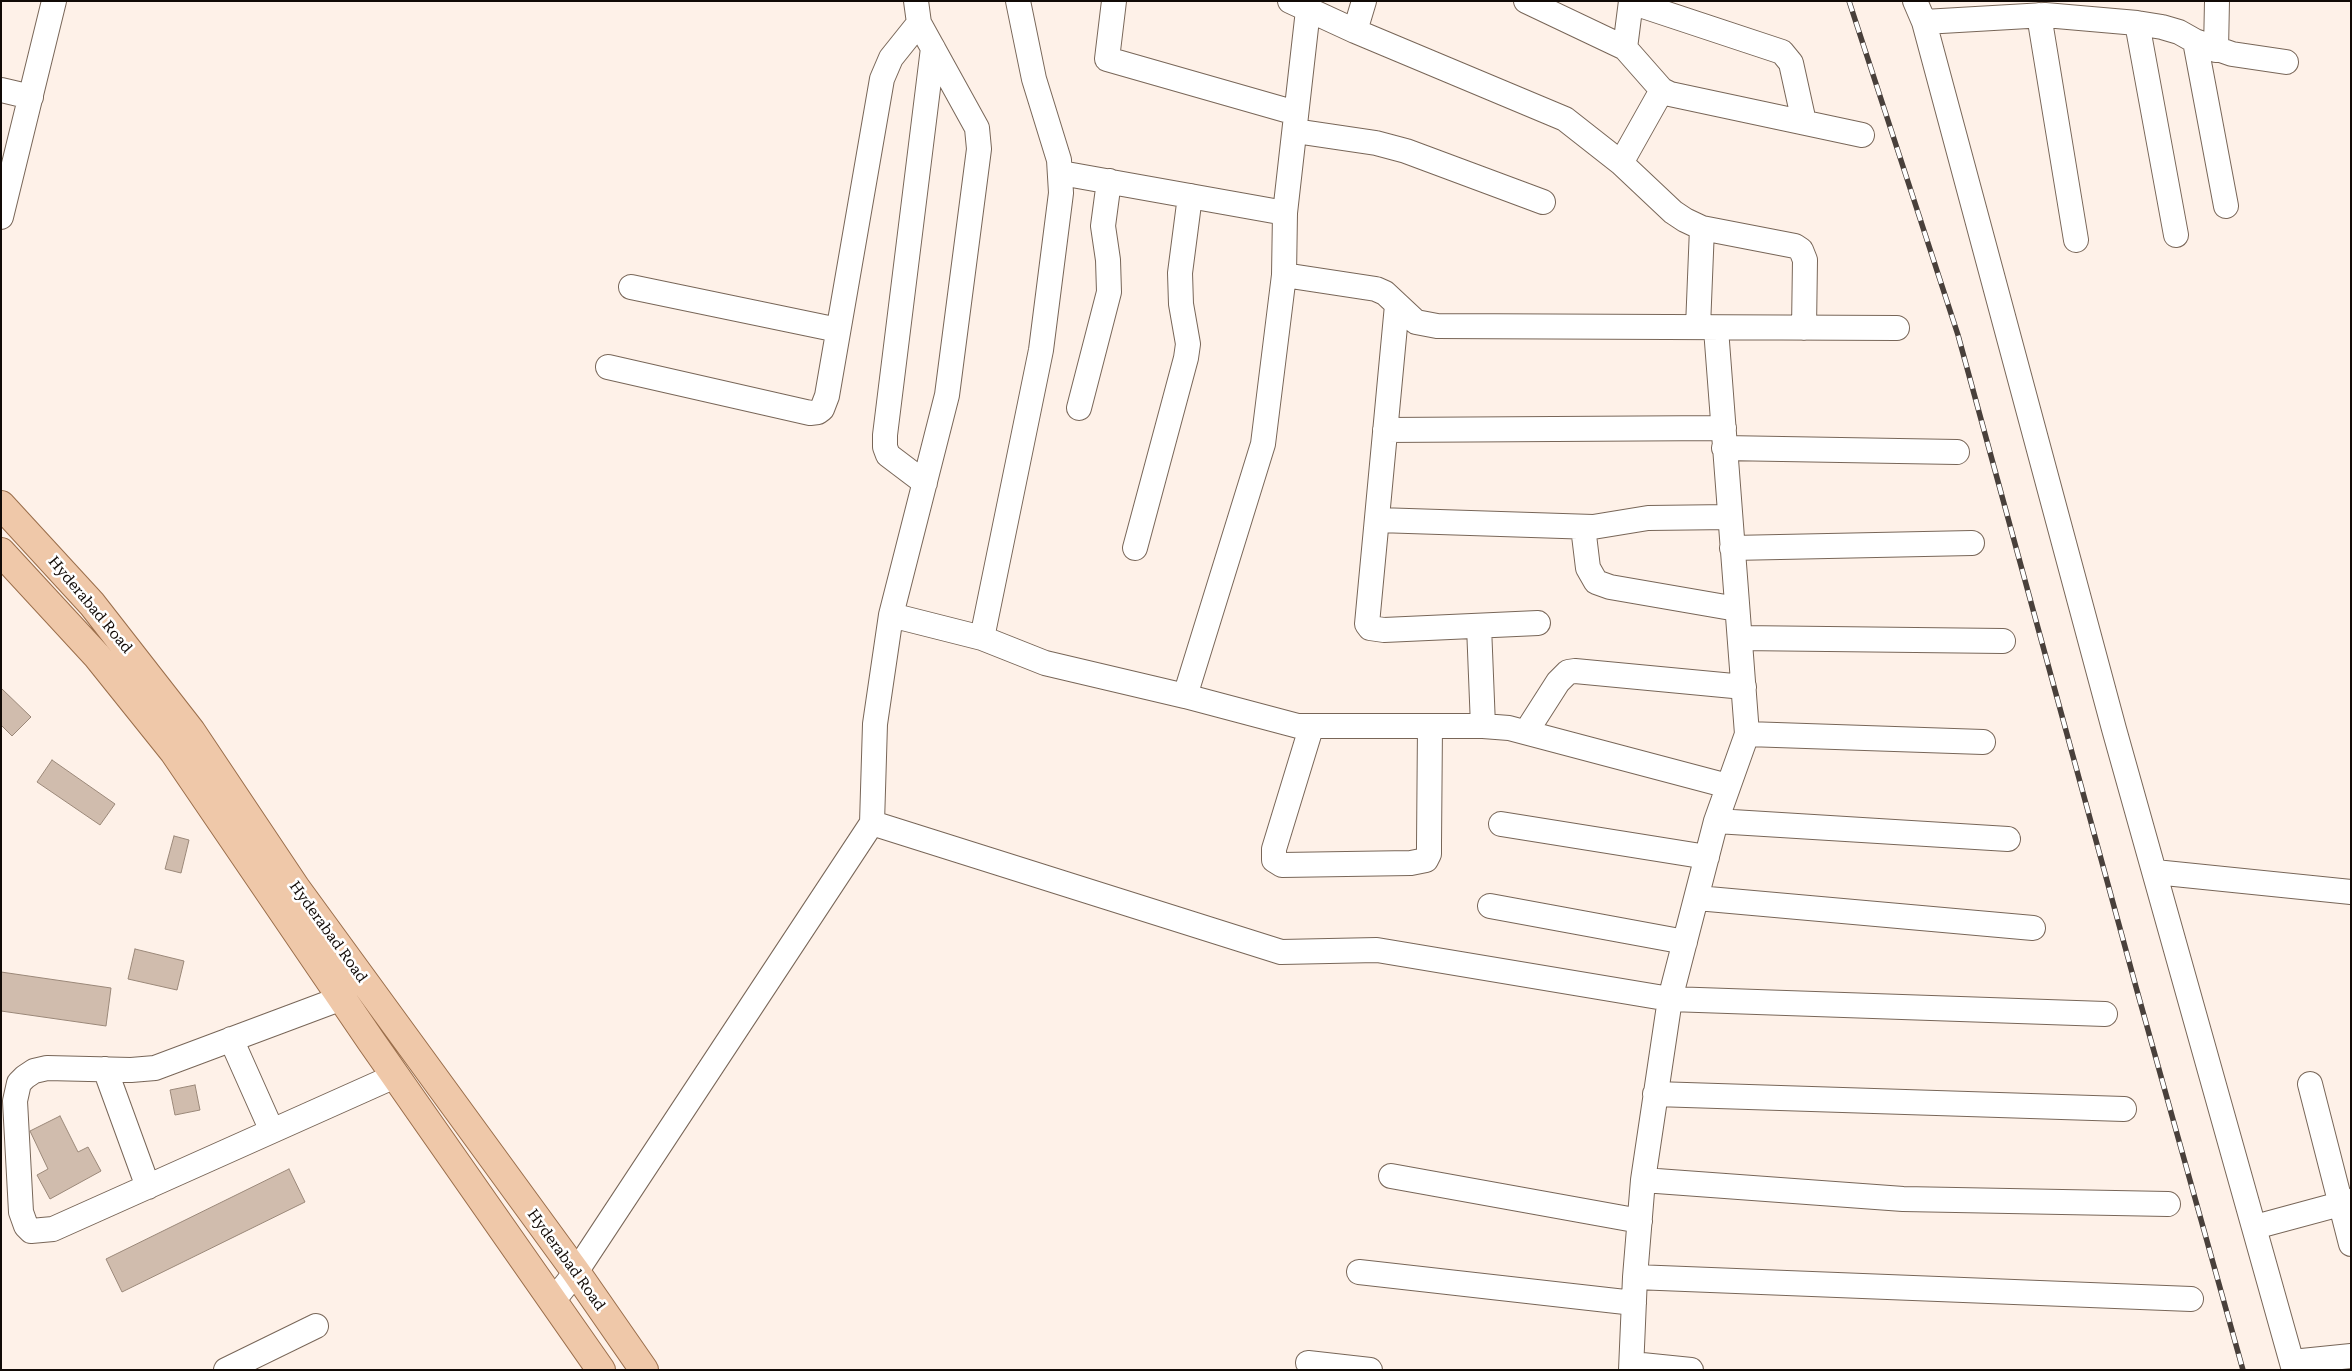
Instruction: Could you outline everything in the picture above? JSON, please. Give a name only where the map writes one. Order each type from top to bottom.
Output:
[{"type":"main road","name":"Hyderabad Road","points":[[1,505],[92,604],[191,731],[296,888],[576,1272],[644,1370]]},
{"type":"main road","name":"Hyderabad Road","points":[[1,552],[59,612],[174,752],[395,1076],[600,1370]]},
{"type":"street","points":[[1,217],[54,1]]},
{"type":"street","points":[[982,638],[1042,350],[1061,193],[1061,173],[1056,145],[1034,79],[1018,1]]},
{"type":"street","points":[[1114,1],[1107,60],[1296,122],[1400,149],[1543,202]]},
{"type":"street","points":[[1355,32],[1364,1]]},
{"type":"street","points":[[1526,1],[1625,48],[1662,90],[1679,96],[1862,135]]},
{"type":"street","points":[[2217,1],[2206,45],[2226,206]]},
{"type":"street","points":[[1625,48],[1631,2],[1782,52],[1791,63],[1804,122]]},
{"type":"street","points":[[1185,696],[1263,444],[1284,275],[1285,213],[1296,122],[1299,5],[1355,32],[1565,119],[1620,163],[1673,212],[1702,228],[1787,244],[1801,250],[1805,260],[1804,328]]},
{"type":"street","points":[[553,1301],[576,1272],[872,823],[875,724],[891,616],[947,395],[980,149],[978,128],[933,48],[917,12]]},
{"type":"street","points":[[608,367],[810,413],[818,412],[826,402],[882,79],[891,58],[917,12]]},
{"type":"street","points":[[2286,62],[2232,54],[2206,45],[2179,32],[2137,23],[2039,15],[1919,12],[2293,1366],[2351,1356]]},
{"type":"street","points":[[2039,15],[2076,240]]},
{"type":"street","points":[[2137,23],[2176,235]]},
{"type":"street","points":[[925,483],[888,455],[885,447],[885,435],[933,48]]},
{"type":"street","points":[[1,90],[31,97]]},
{"type":"street","points":[[1620,163],[1662,90]]},
{"type":"street","points":[[1061,173],[1285,213]]},
{"type":"street","points":[[1079,408],[1109,292],[1108,260],[1103,226],[1109,181]]},
{"type":"street","points":[[1135,548],[1186,358],[1188,344],[1181,304],[1180,272],[1190,196]]},
{"type":"street","points":[[1691,1370],[1632,1367],[1635,1277],[1643,1180],[1670,999],[1716,821],[1748,734],[1724,438],[1707,328],[1702,228]]},
{"type":"street","points":[[1284,275],[1376,289],[1385,293],[1416,322],[1437,326],[1896,328]]},
{"type":"street","points":[[631,287],[838,330]]},
{"type":"street","points":[[1397,305],[1378,520],[1366,617],[1370,628],[1384,630],[1538,623]]},
{"type":"street","points":[[1385,430],[1724,438],[1957,452]]},
{"type":"street","points":[[1378,520],[1600,527],[1648,518],[1730,517]]},
{"type":"street","points":[[1584,527],[1588,568],[1596,582],[1610,587],[1737,609]]},
{"type":"street","points":[[1732,548],[1972,543]]},
{"type":"street","points":[[891,616],[982,638],[1045,663],[1185,696],[1284,723],[1310,728],[1484,726],[1526,732],[1728,786]]},
{"type":"street","points":[[1479,626],[1484,726]]},
{"type":"street","points":[[1740,638],[2003,641]]},
{"type":"street","points":[[1526,732],[1558,682],[1568,672],[1575,671],[1744,687]]},
{"type":"street","points":[[1310,728],[1274,849],[1274,860],[1282,865],[1411,864],[1426,860],[1430,844],[1430,726]]},
{"type":"street","points":[[1748,734],[1983,742]]},
{"type":"street","points":[[1716,821],[2008,839]]},
{"type":"street","points":[[872,823],[1281,952],[1377,950],[1670,999],[2105,1014]]},
{"type":"street","points":[[1501,824],[1707,857]]},
{"type":"street","points":[[2155,872],[2351,892]]},
{"type":"street","points":[[1696,898],[2033,928]]},
{"type":"street","points":[[1490,906],[1685,942]]},
{"type":"street","points":[[342,998],[155,1068],[131,1070],[47,1068],[34,1071],[19,1083],[16,1101],[21,1212],[26,1226],[31,1230],[52,1229],[395,1076]]},
{"type":"street","points":[[231,1039],[272,1131]]},
{"type":"street","points":[[105,1069],[148,1187]]},
{"type":"street","points":[[2310,1084],[2346,1203],[2351,1244]]},
{"type":"street","points":[[1655,1094],[2124,1109]]},
{"type":"street","points":[[1391,1176],[1640,1221]]},
{"type":"street","points":[[1643,1180],[1903,1199],[2168,1204]]},
{"type":"street","points":[[2255,1226],[2346,1203]]},
{"type":"street","points":[[1359,1272],[1634,1303]]},
{"type":"street","points":[[1635,1277],[2191,1299]]},
{"type":"street","points":[[226,1370],[316,1326]]},
{"type":"street","points":[[1308,1363],[1370,1370]]},
{"type":"building","points":[[1,688],[31,717],[12,736],[1,725]]},
{"type":"building","points":[[52,760],[115,804],[100,825],[37,782]]},
{"type":"building","points":[[174,836],[189,840],[181,873],[165,869]]},
{"type":"building","points":[[135,949],[184,961],[177,990],[128,979]]},
{"type":"building","points":[[1,972],[111,988],[106,1026],[1,1011]]},
{"type":"building","points":[[195,1085],[200,1110],[175,1115],[170,1090]]},
{"type":"building","points":[[60,1116],[78,1152],[88,1147],[101,1171],[50,1199],[37,1175],[48,1169],[30,1131]]},
{"type":"building","points":[[289,1169],[305,1202],[122,1292],[106,1259]]},
{"type":"railway","points":[[1849,1],[1958,335],[2243,1370]]}]
